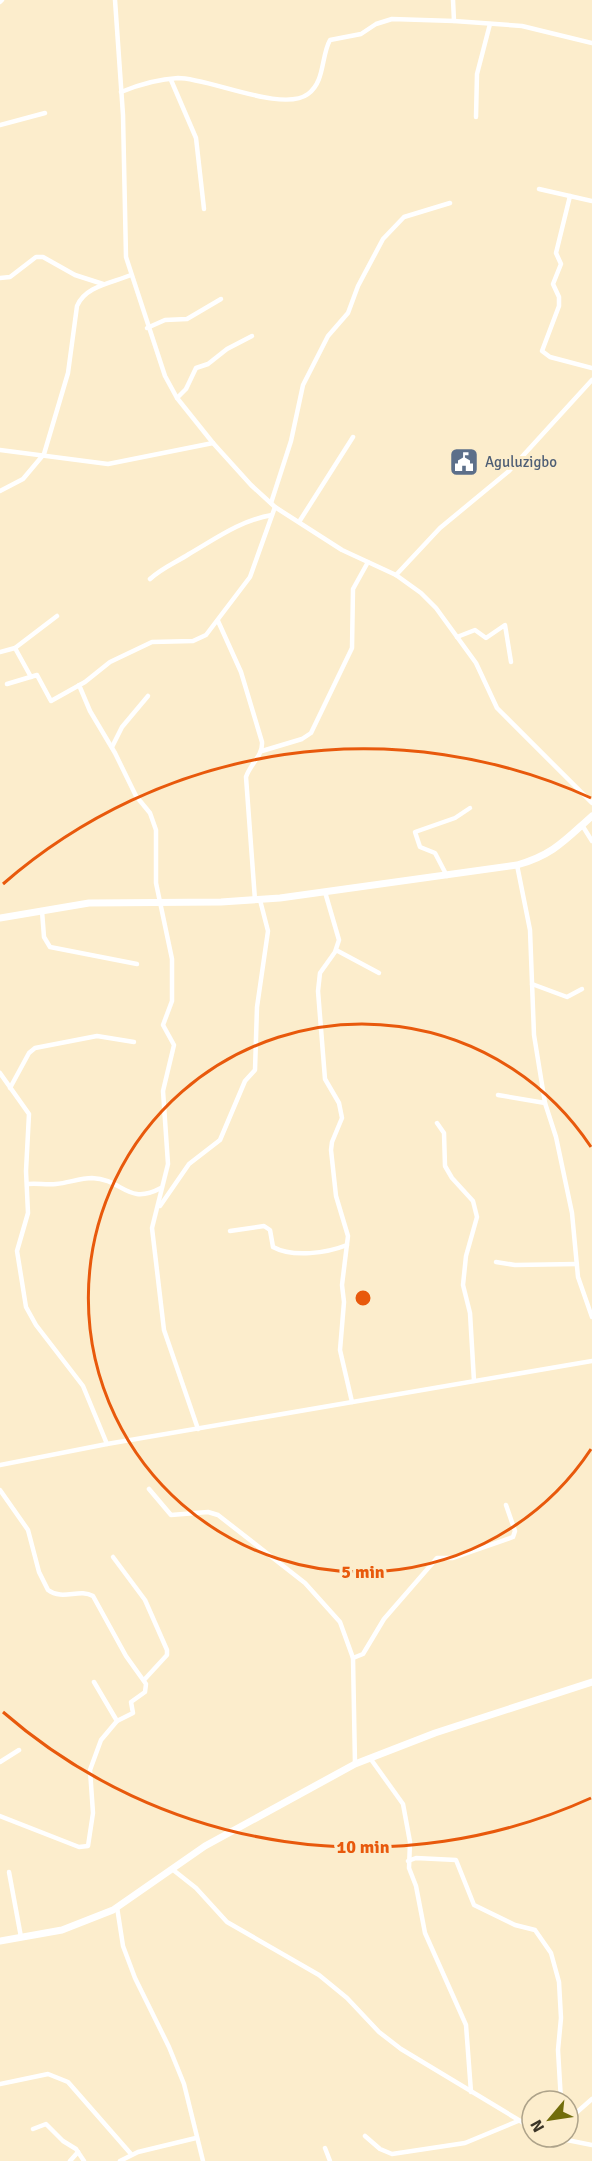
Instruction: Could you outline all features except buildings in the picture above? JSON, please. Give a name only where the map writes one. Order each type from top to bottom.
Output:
[{"type":"main road","points":[[1,916],[89,903],[258,900],[517,865],[536,860],[556,849],[592,816]]},
{"type":"main road","points":[[0,1941],[80,1924],[117,1907],[171,1869],[248,1821],[355,1764],[435,1733],[592,1682]]},
{"type":"street","points":[[115,0],[127,214],[125,241],[131,275],[147,328],[165,376],[177,398],[213,443],[273,505],[342,550],[396,575],[436,608],[484,675],[497,708],[592,803]]},
{"type":"street","points":[[453,0],[454,21]]},
{"type":"street","points":[[121,92],[171,80],[196,81],[269,98],[302,96],[310,92],[321,75],[330,40],[361,34],[376,24],[392,19],[531,27],[592,43]]},
{"type":"street","points":[[476,117],[477,74],[490,24]]},
{"type":"street","points":[[171,80],[196,138],[204,209]]},
{"type":"street","points":[[0,125],[45,113]]},
{"type":"street","points":[[539,189],[592,201]]},
{"type":"street","points":[[570,196],[556,253],[561,264],[553,285],[559,297],[559,306],[542,351],[550,357],[592,368]]},
{"type":"street","points":[[6,684],[37,675],[51,701],[80,685],[123,655],[152,642],[185,642],[200,638],[218,621],[250,577],[272,515],[303,385],[328,336],[348,313],[358,286],[383,239],[404,217],[450,203]]},
{"type":"street","points":[[0,278],[10,277],[36,257],[43,257],[75,275],[106,285]]},
{"type":"street","points":[[0,491],[23,479],[44,454],[68,373],[77,306],[81,297],[131,275]]},
{"type":"street","points":[[147,328],[165,320],[180,321],[197,315],[221,298]]},
{"type":"street","points":[[177,398],[186,389],[196,368],[206,365],[227,349],[252,336]]},
{"type":"street","points":[[396,575],[440,528],[509,471],[592,380]]},
{"type":"street","points":[[299,522],[353,437]]},
{"type":"street","points":[[0,450],[114,464],[213,443]]},
{"type":"street","points":[[150,579],[164,567],[187,556],[217,535],[259,517],[272,515]]},
{"type":"street","points":[[158,1209],[189,1164],[220,1140],[245,1081],[255,1070],[257,1006],[267,930],[258,900],[246,777],[251,765],[262,751],[302,739],[311,733],[352,648],[353,589],[368,562]]},
{"type":"street","points":[[0,652],[15,648],[57,616]]},
{"type":"street","points":[[218,621],[241,672],[262,742],[262,751]]},
{"type":"street","points":[[458,637],[475,630],[486,638],[505,625],[512,662]]},
{"type":"street","points":[[15,648],[31,677]]},
{"type":"street","points":[[80,685],[90,711],[112,747],[136,796],[150,813],[156,830],[156,883],[171,959],[172,1001],[163,1025],[174,1045],[162,1090],[168,1164],[152,1228],[164,1330],[198,1429]]},
{"type":"street","points":[[112,747],[122,727],[148,696]]},
{"type":"street","points":[[447,876],[435,853],[420,847],[415,832],[440,821],[455,818],[470,808]]},
{"type":"street","points":[[582,825],[592,841]]},
{"type":"street","points":[[517,865],[530,930],[534,1035],[544,1103],[556,1137],[572,1213],[578,1276],[592,1317]]},
{"type":"street","points":[[325,892],[339,940],[336,950],[324,965],[318,991],[325,1079],[342,1118],[334,1134],[332,1150],[336,1196],[347,1226],[342,1285],[345,1302],[340,1350],[352,1402]]},
{"type":"street","points":[[42,911],[41,926],[50,947],[137,964]]},
{"type":"street","points":[[336,950],[379,973]]},
{"type":"street","points":[[532,984],[567,997],[582,988]]},
{"type":"street","points":[[9,1088],[29,1053],[35,1048],[97,1036],[134,1042]]},
{"type":"street","points":[[0,1073],[29,1114],[28,1213],[17,1251],[26,1307],[36,1325],[83,1386],[107,1444]]},
{"type":"street","points":[[498,1095],[544,1103]]},
{"type":"street","points":[[436,1124],[444,1133],[446,1166],[452,1178],[473,1201],[477,1216],[466,1256],[463,1285],[470,1313],[474,1381]]},
{"type":"street","points":[[28,1184],[56,1184],[94,1178],[108,1180],[124,1191],[141,1195],[161,1188]]},
{"type":"street","points":[[230,1231],[264,1226],[270,1230],[273,1247],[281,1250],[318,1253],[347,1245]]},
{"type":"street","points":[[496,1262],[515,1265],[577,1264]]},
{"type":"street","points":[[0,1465],[107,1444],[592,1362]]},
{"type":"street","points":[[149,1489],[171,1515],[208,1512],[218,1515],[305,1583],[340,1622],[353,1658],[355,1764]]},
{"type":"street","points":[[0,1490],[28,1530],[39,1572],[48,1590],[62,1596],[86,1593],[93,1596],[126,1656],[144,1680],[145,1692],[130,1702],[133,1713],[117,1722],[101,1740],[90,1770],[93,1812],[87,1846],[79,1847],[0,1816]]},
{"type":"street","points":[[353,1658],[363,1654],[384,1619],[437,1558],[453,1557],[513,1537],[515,1531],[506,1505]]},
{"type":"street","points":[[113,1557],[144,1599],[167,1650],[167,1654],[144,1680]]},
{"type":"street","points":[[94,1682],[117,1722]]},
{"type":"street","points":[[0,1762],[19,1750]]},
{"type":"street","points":[[370,1758],[403,1804],[410,1842],[408,1861],[425,1933],[466,2025],[471,2092]]},
{"type":"street","points":[[408,1861],[416,1858],[456,1860],[469,1895],[478,1908],[535,1930],[545,1942],[559,1982],[561,2018],[558,2050],[560,2089]]},
{"type":"street","points":[[171,1869],[195,1888],[226,1922],[320,1975],[347,1998],[386,2038],[518,2121]]},
{"type":"street","points":[[9,1872],[21,1937]]},
{"type":"street","points":[[117,1907],[123,1946],[135,1978],[169,2047],[184,2084],[203,2161]]},
{"type":"street","points":[[0,2084],[48,2074],[68,2082],[131,2154]]},
{"type":"street","points":[[580,2110],[592,2099]]},
{"type":"street","points":[[365,2136],[380,2149],[392,2154],[465,2143],[518,2121]]},
{"type":"street","points":[[33,2128],[46,2124],[78,2152],[84,2161]]},
{"type":"street","points":[[120,2161],[131,2154],[196,2139]]},
{"type":"street","points":[[325,2148],[330,2161]]},
{"type":"street","points":[[70,2161],[78,2152]]},
{"type":"place","name":"Aguluzigbo","points":[[464,462]]}]
